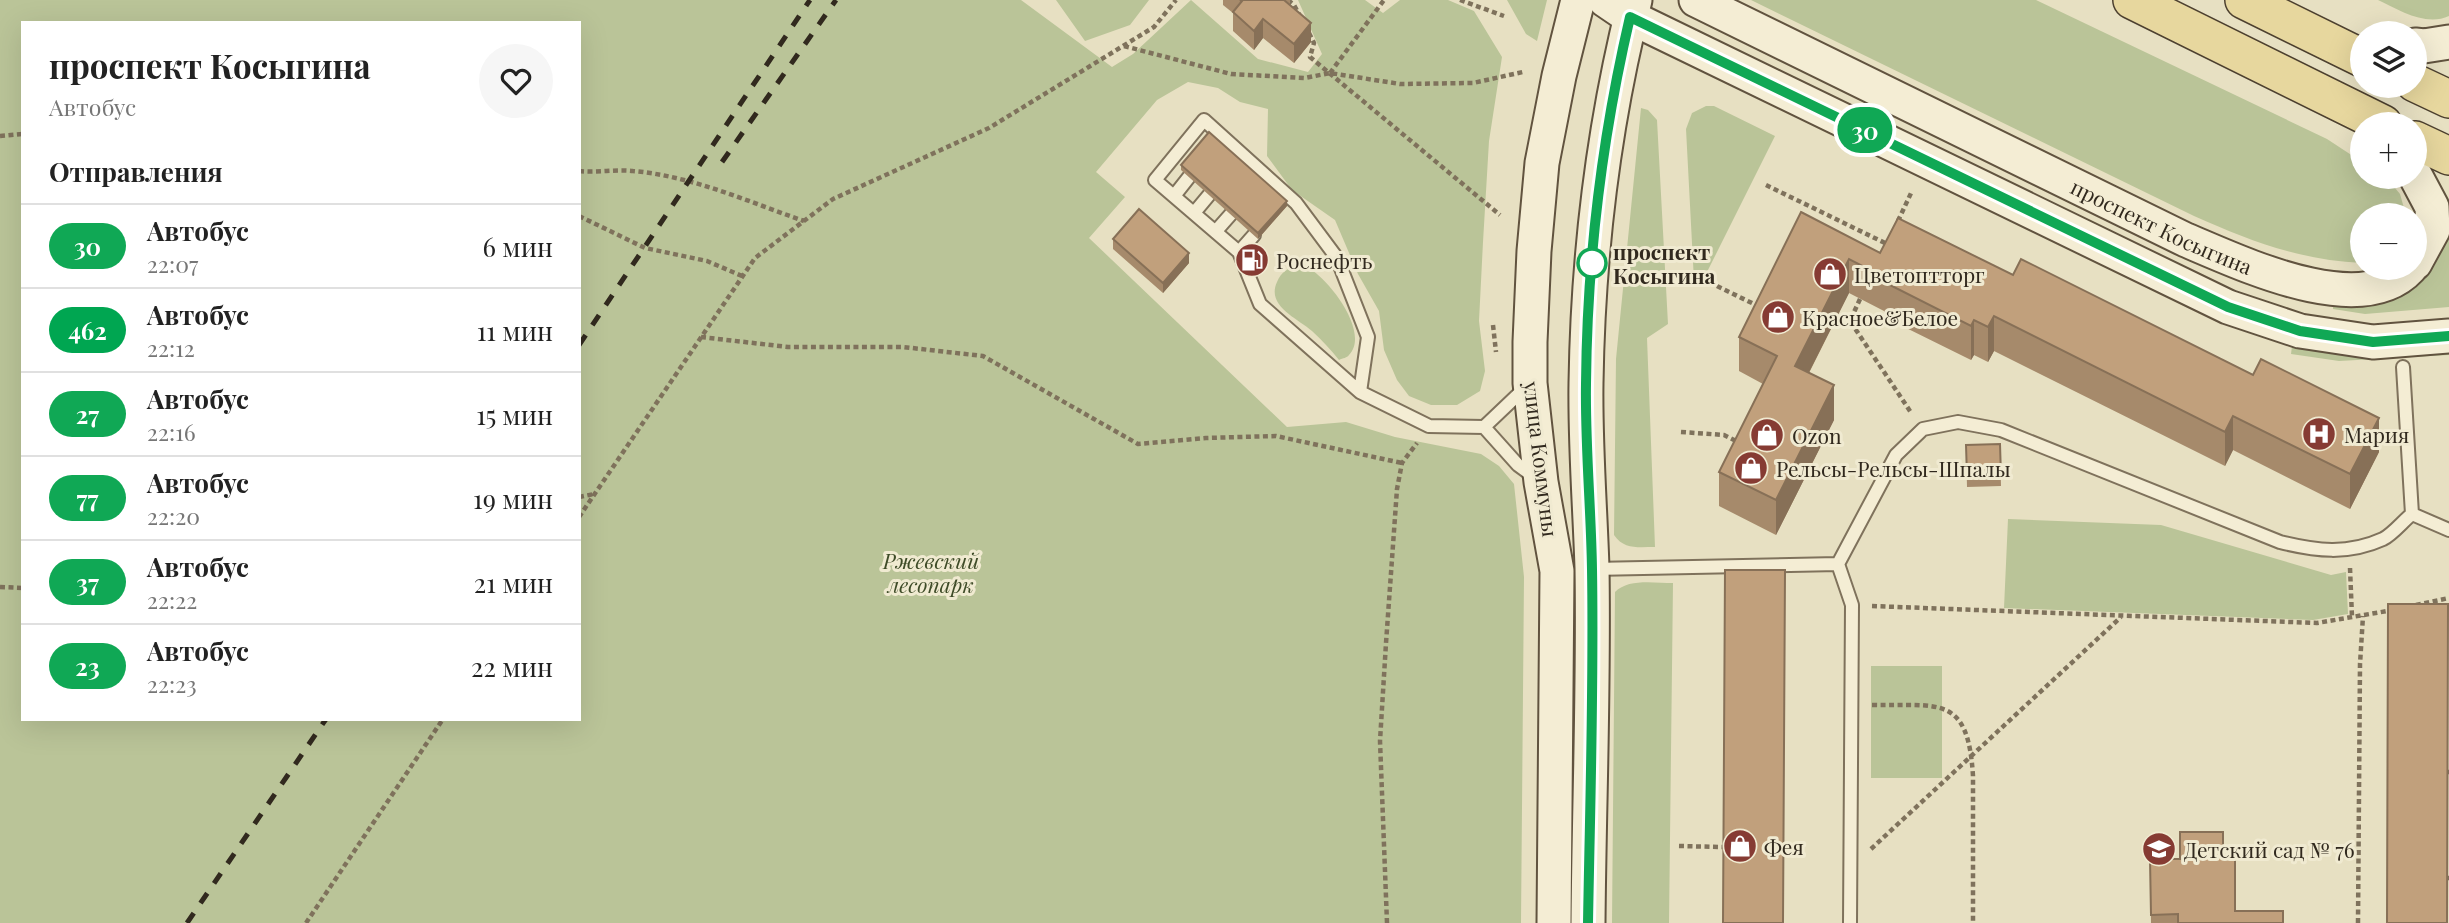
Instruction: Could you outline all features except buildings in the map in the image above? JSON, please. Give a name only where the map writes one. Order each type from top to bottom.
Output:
[{"type":"main road","name":"улица Коммуны","points":[[1554,923],[1558,572],[1541,482],[1530,383],[1534,251],[1542,163],[1559,76],[1578,0]]},
{"type":"main road","name":"проспект Косыгина","points":[[1696,0],[2186,240],[2252,267],[2317,288],[2370,288],[2397,280]]},
{"type":"main road","points":[[2132,0],[2358,112]]},
{"type":"main road","points":[[2244,0],[2350,52]]},
{"type":"main road","name":"улица Коммуны","points":[[1588,923],[1592,569],[1586,384],[1590,285],[1623,6]]},
{"type":"main road","name":"проспект Косыгина","points":[[1623,6],[2228,307],[2300,331],[2373,342],[2449,336]]},
{"type":"main road","points":[[2299,28],[2350,34]]},
{"type":"main road","points":[[2427,46],[2449,42]]},
{"type":"main road","points":[[2277,74],[2350,120]]},
{"type":"main road","points":[[2427,89],[2449,99]]},
{"type":"main road","points":[[2427,145],[2449,156]]},
{"type":"main road","points":[[2422,189],[2432,207],[2433,230],[2427,241]]},
{"type":"lane","points":[[1360,393],[1368,337],[1337,258],[1296,203],[1285,198],[1241,159],[1204,121],[1155,180],[1239,252],[1259,304],[1360,393],[1429,426],[1484,427],[1530,383]]},
{"type":"lane","points":[[1174,196],[1189,177]]},
{"type":"lane","points":[[1194,213],[1209,195]]},
{"type":"lane","points":[[1216,231],[1231,214]]},
{"type":"lane","points":[[1239,252],[1254,235]]},
{"type":"lane","points":[[2403,368],[2412,513]]},
{"type":"lane","points":[[1850,923],[1852,605],[1838,564],[1896,454],[1923,429],[1958,422],[2001,430],[2280,542],[2315,551],[2350,549],[2385,538],[2412,513]]},
{"type":"lane","points":[[1484,427],[1518,465],[1541,482]]},
{"type":"lane","points":[[2412,513],[2449,530]]},
{"type":"lane","points":[[1592,569],[1838,564]]},
{"type":"path","points":[[581,514],[755,258],[834,200],[989,128],[1123,46],[1154,27],[1176,0]]},
{"type":"path","points":[[1288,0],[1294,5],[1314,43],[1310,57],[1500,215]]},
{"type":"path","points":[[1330,73],[1384,0]]},
{"type":"path","points":[[1460,0],[1504,16]]},
{"type":"path","points":[[1123,46],[1231,74],[1304,78],[1330,73],[1401,84],[1473,83],[1523,72]]},
{"type":"path","points":[[0,136],[21,134]]},
{"type":"path","points":[[581,171],[632,171],[689,181],[804,221]]},
{"type":"path","points":[[1766,185],[1887,244]]},
{"type":"path","points":[[1897,223],[1912,191]]},
{"type":"path","points":[[581,217],[645,248],[707,261],[742,276]]},
{"type":"path","points":[[1846,239],[1852,227]]},
{"type":"path","points":[[1881,256],[1892,233]]},
{"type":"path","points":[[1717,286],[1769,311]]},
{"type":"path","points":[[1860,299],[1850,321],[1923,429]]},
{"type":"path","points":[[701,337],[788,346],[903,347],[983,356],[1138,444],[1276,436],[1402,463]]},
{"type":"path","points":[[1387,923],[1380,741],[1396,501],[1402,463],[1429,426]]},
{"type":"path","points":[[1681,432],[1724,435],[1742,444]]},
{"type":"path","points":[[581,497],[594,494]]},
{"type":"path","points":[[2350,549],[2352,618]]},
{"type":"path","points":[[0,587],[21,588]]},
{"type":"path","points":[[2412,606],[2449,598]]},
{"type":"path","points":[[1852,605],[2317,623],[2400,608]]},
{"type":"path","points":[[2358,923],[2360,664],[2363,616]]},
{"type":"path","points":[[1850,869],[2121,617]]},
{"type":"path","points":[[1851,704],[1942,706],[1954,713],[1962,723],[1972,756],[1973,923]]},
{"type":"path","points":[[306,923],[442,721]]},
{"type":"path","points":[[1679,846],[1723,847]]},
{"type":"green space","name":"Ржевский лесопарк","points":[[0,0],[1021,0],[1112,67],[1133,54],[1191,0],[1258,59],[1308,72],[1322,54],[1298,0],[1365,0],[1383,13],[1400,0],[1448,0],[1474,11],[1502,57],[1489,141],[1483,242],[1479,321],[1485,371],[1480,391],[1457,405],[1431,405],[1409,396],[1397,380],[1384,350],[1379,311],[1358,274],[1335,220],[1292,190],[1267,156],[1268,109],[1240,102],[1218,88],[1188,82],[1157,100],[1096,172],[1125,197],[1089,238],[1287,427],[1346,422],[1395,437],[1481,454],[1499,466],[1514,484],[1524,577],[1521,923],[0,923]]},
{"type":"green space","points":[[1056,0],[1149,0],[1130,25],[1085,41]]},
{"type":"green space","points":[[1507,0],[1547,0],[1537,41],[1526,34]]},
{"type":"green space","points":[[1751,0],[2036,0],[2327,139],[2350,154],[2350,189],[2396,189],[2403,203],[2350,203],[2350,262],[2317,258],[2276,248],[2194,216]]},
{"type":"green space","points":[[2378,0],[2449,0],[2449,16],[2431,20],[2422,18]]},
{"type":"green space","points":[[1706,106],[1714,106],[1775,136],[1702,282],[1697,283],[1694,281],[1686,129],[1692,113]]},
{"type":"green space","points":[[1641,108],[1648,110],[1657,120],[1668,324],[1647,338],[1655,547],[1632,547],[1622,543],[1614,535],[1616,359]]},
{"type":"green space","points":[[2449,225],[2449,307],[2365,314],[2333,309],[2333,303],[2363,304],[2386,301],[2415,288],[2423,280],[2427,280],[2447,237]]},
{"type":"green space","points":[[1298,265],[1321,277],[1346,309],[1355,334],[1354,346],[1346,357],[1339,360],[1312,331],[1279,305],[1275,290],[1277,282],[1288,269]]},
{"type":"green space","points":[[2449,345],[2449,355],[2339,361],[2291,354],[2292,346],[2340,352]]},
{"type":"green space","points":[[2008,519],[2161,525],[2331,575],[2346,572],[2348,614],[2313,620],[2004,608]]},
{"type":"green space","points":[[1634,583],[1673,583],[1669,923],[1612,923],[1615,592]]},
{"type":"green space","points":[[1871,666],[1942,666],[1942,778],[1871,778]]},
{"type":"railway","points":[[581,342],[810,0]]},
{"type":"railway","points":[[722,162],[836,0]]},
{"type":"railway","points":[[187,923],[325,721]]},
{"type":"bus line","name":"30","points":[[1588,923],[1592,569],[1586,384],[1590,285],[1600,178],[1613,91],[1630,17],[2228,307],[2300,331],[2373,342],[2449,336]]},
{"type":"place","name":"Роснефть","points":[[1252,260]]},
{"type":"place","name":"проспект Косыгина","points":[[1592,263]]},
{"type":"place","name":"Цветоптторг","points":[[1830,274]]},
{"type":"place","name":"Красное&Белое","points":[[1778,317]]},
{"type":"place","name":"Мария","points":[[2319,434]]},
{"type":"place","name":"Ozon","points":[[1767,435]]},
{"type":"place","name":"Рельсы-Рельсы-Шпалы","points":[[1751,468]]},
{"type":"place","name":"Фея","points":[[1740,846]]},
{"type":"place","name":"Детский сад № 76","points":[[2159,849]]}]
